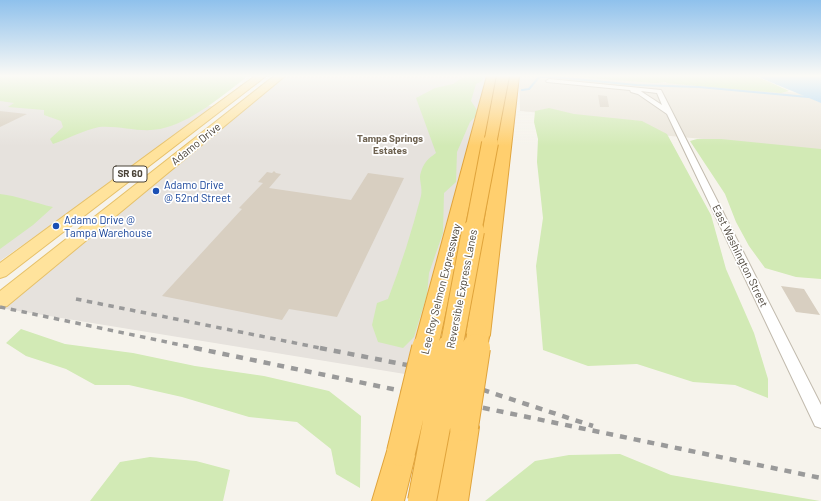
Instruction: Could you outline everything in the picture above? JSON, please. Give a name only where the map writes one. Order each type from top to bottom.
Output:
[{"type":"highway","name":"Lee Roy Selmon Expressway","points":[[388,501],[487,99]]},
{"type":"highway","name":"Reversible Express Lanes","points":[[422,501],[499,99]]},
{"type":"highway","points":[[466,501],[462,466],[464,427],[511,99]]},
{"type":"highway","points":[[452,501],[462,466]]},
{"type":"main road","name":"Adamo Drive","points":[[0,272],[230,99]]},
{"type":"main road","name":"Adamo Drive","points":[[0,301],[251,99]]},
{"type":"main road","points":[[120,182],[157,175]]},
{"type":"street","points":[[649,99],[672,115]]},
{"type":"street","name":"East Washington Street","points":[[664,99],[821,421]]},
{"type":"shaded area","points":[[0,99],[148,99],[218,107],[0,261]]},
{"type":"shaded area","points":[[255,99],[487,99],[411,375],[0,308],[0,305]]},
{"type":"shaded area","points":[[520,99],[813,99],[821,103],[821,150],[660,135],[616,120],[520,111]]},
{"type":"green space","points":[[0,99],[218,99],[195,115],[172,126],[152,130],[99,127],[82,132],[53,144],[50,139],[63,127],[61,121],[44,115],[44,110],[8,107],[14,103],[0,101]]},
{"type":"green space","points":[[417,99],[471,99],[471,101],[479,113],[470,122],[457,152],[456,182],[444,193],[443,233],[429,273],[427,295],[414,337],[403,348],[378,342],[372,325],[377,303],[388,299],[406,248],[421,196],[420,174],[423,166],[436,153]]},
{"type":"green space","points":[[549,108],[574,114],[642,121],[667,134],[711,215],[726,269],[754,333],[768,379],[768,398],[735,385],[693,382],[637,364],[588,366],[543,350],[536,266],[543,218],[537,162],[538,139],[534,122],[535,111]]},
{"type":"green space","points":[[697,139],[721,139],[821,149],[821,279],[796,277],[765,268],[749,246],[736,222],[725,194],[690,141]]},
{"type":"green space","points":[[0,194],[53,207],[33,225],[0,249]]},
{"type":"green space","points":[[21,329],[65,344],[133,353],[195,366],[264,376],[329,391],[361,416],[360,488],[336,474],[331,449],[297,422],[249,417],[182,397],[129,385],[95,385],[66,369],[26,356],[6,343]]},
{"type":"green space","points":[[620,454],[671,475],[820,501],[485,501],[535,461],[569,455]]},
{"type":"green space","points":[[150,457],[196,461],[230,470],[223,501],[90,501],[120,462]]},
{"type":"water","points":[[812,99],[821,99],[821,103]]},
{"type":"building","points":[[599,99],[608,99],[609,107],[600,107]]},
{"type":"building","points":[[0,111],[27,114],[0,127]]},
{"type":"building","points":[[274,171],[281,174],[269,188],[351,200],[368,173],[404,178],[337,317],[289,309],[282,320],[162,296],[242,209],[239,208],[263,183],[258,182],[267,172],[272,173]]},
{"type":"building","points":[[781,286],[804,289],[820,315],[796,312]]},
{"type":"railway","points":[[76,299],[321,348]]},
{"type":"railway","points":[[0,307],[200,349]]},
{"type":"railway","points":[[195,348],[821,478]]},
{"type":"railway","points":[[321,348],[407,365],[593,426]]},
{"type":"railway","points":[[321,348],[325,349]]},
{"type":"place","name":"Adamo Drive @ 52nd Street","points":[[156,191]]},
{"type":"place","name":"Adamo Drive @ Tampa Warehouse","points":[[56,226]]},
{"type":"district","name":"Tampa Springs Estates","points":[[390,144]]}]
